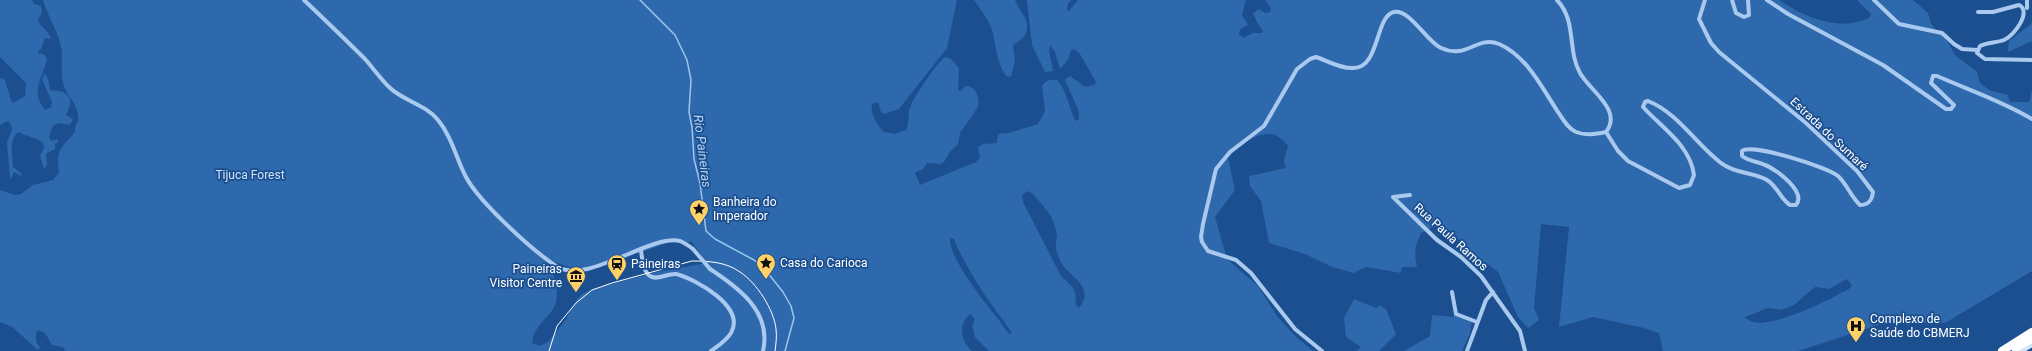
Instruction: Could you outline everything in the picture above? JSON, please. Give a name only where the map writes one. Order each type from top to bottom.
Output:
[{"type":"highway","points":[[2000,351],[2032,330]]},
{"type":"highway","points":[[2011,351],[2032,339]]},
{"type":"main road","points":[[2020,351],[2032,344]]},
{"type":"street","points":[[304,0],[366,60],[389,87],[432,113],[440,122],[452,143],[462,169],[474,189],[520,236],[556,266],[564,270],[585,268],[664,241],[677,241],[687,244],[710,269],[741,291],[758,311],[765,332],[763,351]]},
{"type":"street","points":[[1322,351],[1295,329],[1252,273],[1236,260],[1208,251],[1202,242],[1203,224],[1216,169],[1230,152],[1264,126],[1302,64],[1316,57],[1345,68],[1360,67],[1366,63],[1388,17],[1394,12],[1399,12],[1411,19],[1432,43],[1446,50],[1458,52],[1487,42],[1501,45],[1513,52],[1530,69],[1571,130],[1589,135],[1606,132],[1611,122],[1610,112],[1589,88],[1576,66],[1568,17],[1558,0]]},
{"type":"street","name":"Estrada do Sumaré","points":[[1606,132],[1618,151],[1628,161],[1679,188],[1690,185],[1694,176],[1689,158],[1673,136],[1643,108],[1645,102],[1648,101],[1660,108],[1682,126],[1720,162],[1734,170],[1766,179],[1790,205],[1796,205],[1799,201],[1799,196],[1794,188],[1780,174],[1765,165],[1746,160],[1742,156],[1742,151],[1744,149],[1758,150],[1818,167],[1838,176],[1860,205],[1864,205],[1872,199],[1873,192],[1857,171],[1806,123],[1719,52],[1711,43],[1699,19],[1705,0]]},
{"type":"street","points":[[1732,0],[1736,13],[1744,17],[1749,14],[1748,0]]},
{"type":"street","points":[[1767,0],[1788,14],[1883,65],[1946,109],[1951,109],[1954,105],[1931,83],[1934,76],[2008,105],[2032,119]]},
{"type":"street","points":[[1874,0],[1899,24],[1942,33],[1962,49],[1977,50]]},
{"type":"street","points":[[1977,50],[1980,46],[2003,40],[2019,30],[2028,20],[2029,11],[2027,8],[2027,0]]},
{"type":"street","points":[[1978,12],[1993,12],[2019,4],[2027,8]]},
{"type":"street","points":[[1977,50],[1978,55],[1985,59],[2032,60]]},
{"type":"street","name":"Rua Paula Ramos","points":[[1410,195],[1395,196],[1393,198],[1437,240],[1461,257],[1481,276],[1520,331],[1525,351]]},
{"type":"street","points":[[640,250],[646,273],[650,276],[654,278],[674,274],[687,277],[713,292],[722,300],[733,321],[732,332],[723,342],[711,351]]},
{"type":"street","points":[[1452,292],[1456,314],[1477,322]]},
{"type":"street","points":[[1467,351],[1486,300],[1493,292]]},
{"type":"green space","points":[[0,0],[32,0],[34,4],[41,6],[42,13],[38,19],[51,39],[45,38],[41,49],[38,51],[39,53],[45,55],[47,59],[38,85],[38,97],[45,110],[51,107],[52,102],[42,79],[45,73],[50,90],[60,91],[68,95],[70,104],[66,115],[73,119],[70,125],[58,123],[52,127],[49,138],[52,141],[58,139],[58,142],[55,144],[55,149],[46,154],[47,165],[44,169],[40,156],[44,148],[43,143],[19,132],[13,138],[12,148],[13,167],[21,173],[21,176],[14,172],[11,179],[7,143],[12,129],[10,123],[7,121],[0,125],[0,78],[5,80],[13,103],[25,96],[26,83],[0,57]]},
{"type":"green space","name":"Tijuca Forest","points":[[43,0],[957,0],[947,48],[899,109],[884,114],[881,112],[878,102],[872,104],[872,112],[875,119],[884,132],[895,134],[906,130],[909,111],[914,99],[930,74],[945,57],[950,58],[959,68],[958,90],[960,91],[966,86],[975,90],[978,96],[978,107],[960,133],[958,144],[950,152],[944,162],[940,164],[927,163],[923,169],[915,173],[920,185],[976,162],[980,157],[978,147],[983,144],[997,143],[998,134],[1009,133],[1038,124],[1045,111],[1042,86],[1048,80],[1057,80],[1066,94],[1075,121],[1079,119],[1079,112],[1065,80],[1070,76],[1085,87],[1094,85],[1096,82],[1080,54],[1074,49],[1071,51],[1067,61],[1060,69],[1055,52],[1050,45],[1049,50],[1053,71],[1045,72],[1032,45],[1027,0],[1071,0],[1068,3],[1067,11],[1070,10],[1078,0],[1246,0],[1242,15],[1248,25],[1240,29],[1239,34],[1243,38],[1253,33],[1262,33],[1263,30],[1259,26],[1253,14],[1258,9],[1266,13],[1270,12],[1271,8],[1265,0],[1779,0],[1799,12],[1822,21],[1846,23],[1858,22],[1869,18],[1871,14],[1857,0],[1913,0],[1928,13],[1931,23],[1937,32],[1945,37],[1955,55],[1977,72],[1980,83],[1989,90],[2008,95],[2010,102],[2029,102],[2032,90],[2032,271],[1945,323],[1887,322],[1798,351],[1663,351],[1659,333],[1644,328],[1593,317],[1559,327],[1569,227],[1541,224],[1534,308],[1539,320],[1528,328],[1518,317],[1498,272],[1472,252],[1450,231],[1436,226],[1421,233],[1417,242],[1416,250],[1417,267],[1402,267],[1401,273],[1367,267],[1353,273],[1330,266],[1305,254],[1269,243],[1261,201],[1250,186],[1249,176],[1286,168],[1284,161],[1288,146],[1278,136],[1273,134],[1264,134],[1252,138],[1241,145],[1228,158],[1235,190],[1215,217],[1227,259],[1258,286],[1277,316],[1296,337],[1313,351],[989,351],[975,337],[972,326],[975,319],[970,314],[966,318],[962,327],[962,332],[965,342],[972,351],[65,351],[63,347],[52,345],[45,333],[38,330],[36,333],[36,341],[40,348],[38,350],[12,327],[0,322],[0,190],[15,195],[21,194],[33,185],[53,180],[59,172],[58,159],[61,149],[75,132],[75,126],[78,121],[77,110],[63,82],[62,53],[60,43]],"holes":[[[1029,191],[1039,200],[1051,216],[1056,228],[1056,249],[1059,259],[1064,267],[1083,287],[1085,294],[1084,300],[1079,308],[1076,303],[1076,295],[1073,288],[1061,276],[1023,202],[1022,195]],[[950,238],[954,239],[973,276],[1012,333],[1010,334],[1007,331],[969,280],[955,257]],[[671,242],[692,242],[707,263],[657,272],[593,289],[582,294],[577,299],[565,321],[549,341],[540,346],[532,343],[535,333],[553,308],[556,301],[557,291],[554,277],[544,258],[569,267],[598,267]],[[1847,279],[1852,285],[1849,289],[1828,300],[1796,314],[1780,319],[1765,322],[1753,322],[1745,317],[1768,308],[1781,310],[1794,305],[1815,287],[1829,289]]]},
{"type":"green space","points":[[974,0],[1015,0],[1026,20],[1027,30],[1024,37],[1013,46],[1015,61],[1011,77],[1006,76],[1003,71],[997,55],[992,29]]},
{"type":"green space","points":[[2032,22],[2032,41],[2008,52],[2009,41]]},
{"type":"green space","points":[[1354,299],[1376,308],[1380,305],[1386,309],[1396,334],[1379,351],[1357,351],[1361,347],[1346,337],[1344,318]]},
{"type":"green space","points":[[1455,314],[1472,320],[1470,333],[1462,351],[1404,351],[1430,336],[1432,315],[1453,317]]},
{"type":"waterway","name":"Rio Paineiras","points":[[640,0],[675,35],[687,60],[691,80],[689,112],[692,127],[694,159],[700,183],[706,231],[715,239],[754,260],[763,267],[783,292],[791,306],[794,318],[785,351]]},
{"type":"tram line","points":[[549,351],[557,326],[576,303],[592,290],[692,261],[711,262],[729,266],[740,272],[753,283],[764,298],[775,322],[775,351]]},
{"type":"place","name":"Banheira do Imperador","points":[[699,226]]},
{"type":"place","name":"Casa do Carioca","points":[[766,280]]},
{"type":"place","name":"Paineiras","points":[[617,281]]},
{"type":"place","name":"Paineiras Visitor Centre","points":[[576,293]]},
{"type":"place","name":"Complexo de Saúde do CBMERJ","points":[[1856,343]]}]
